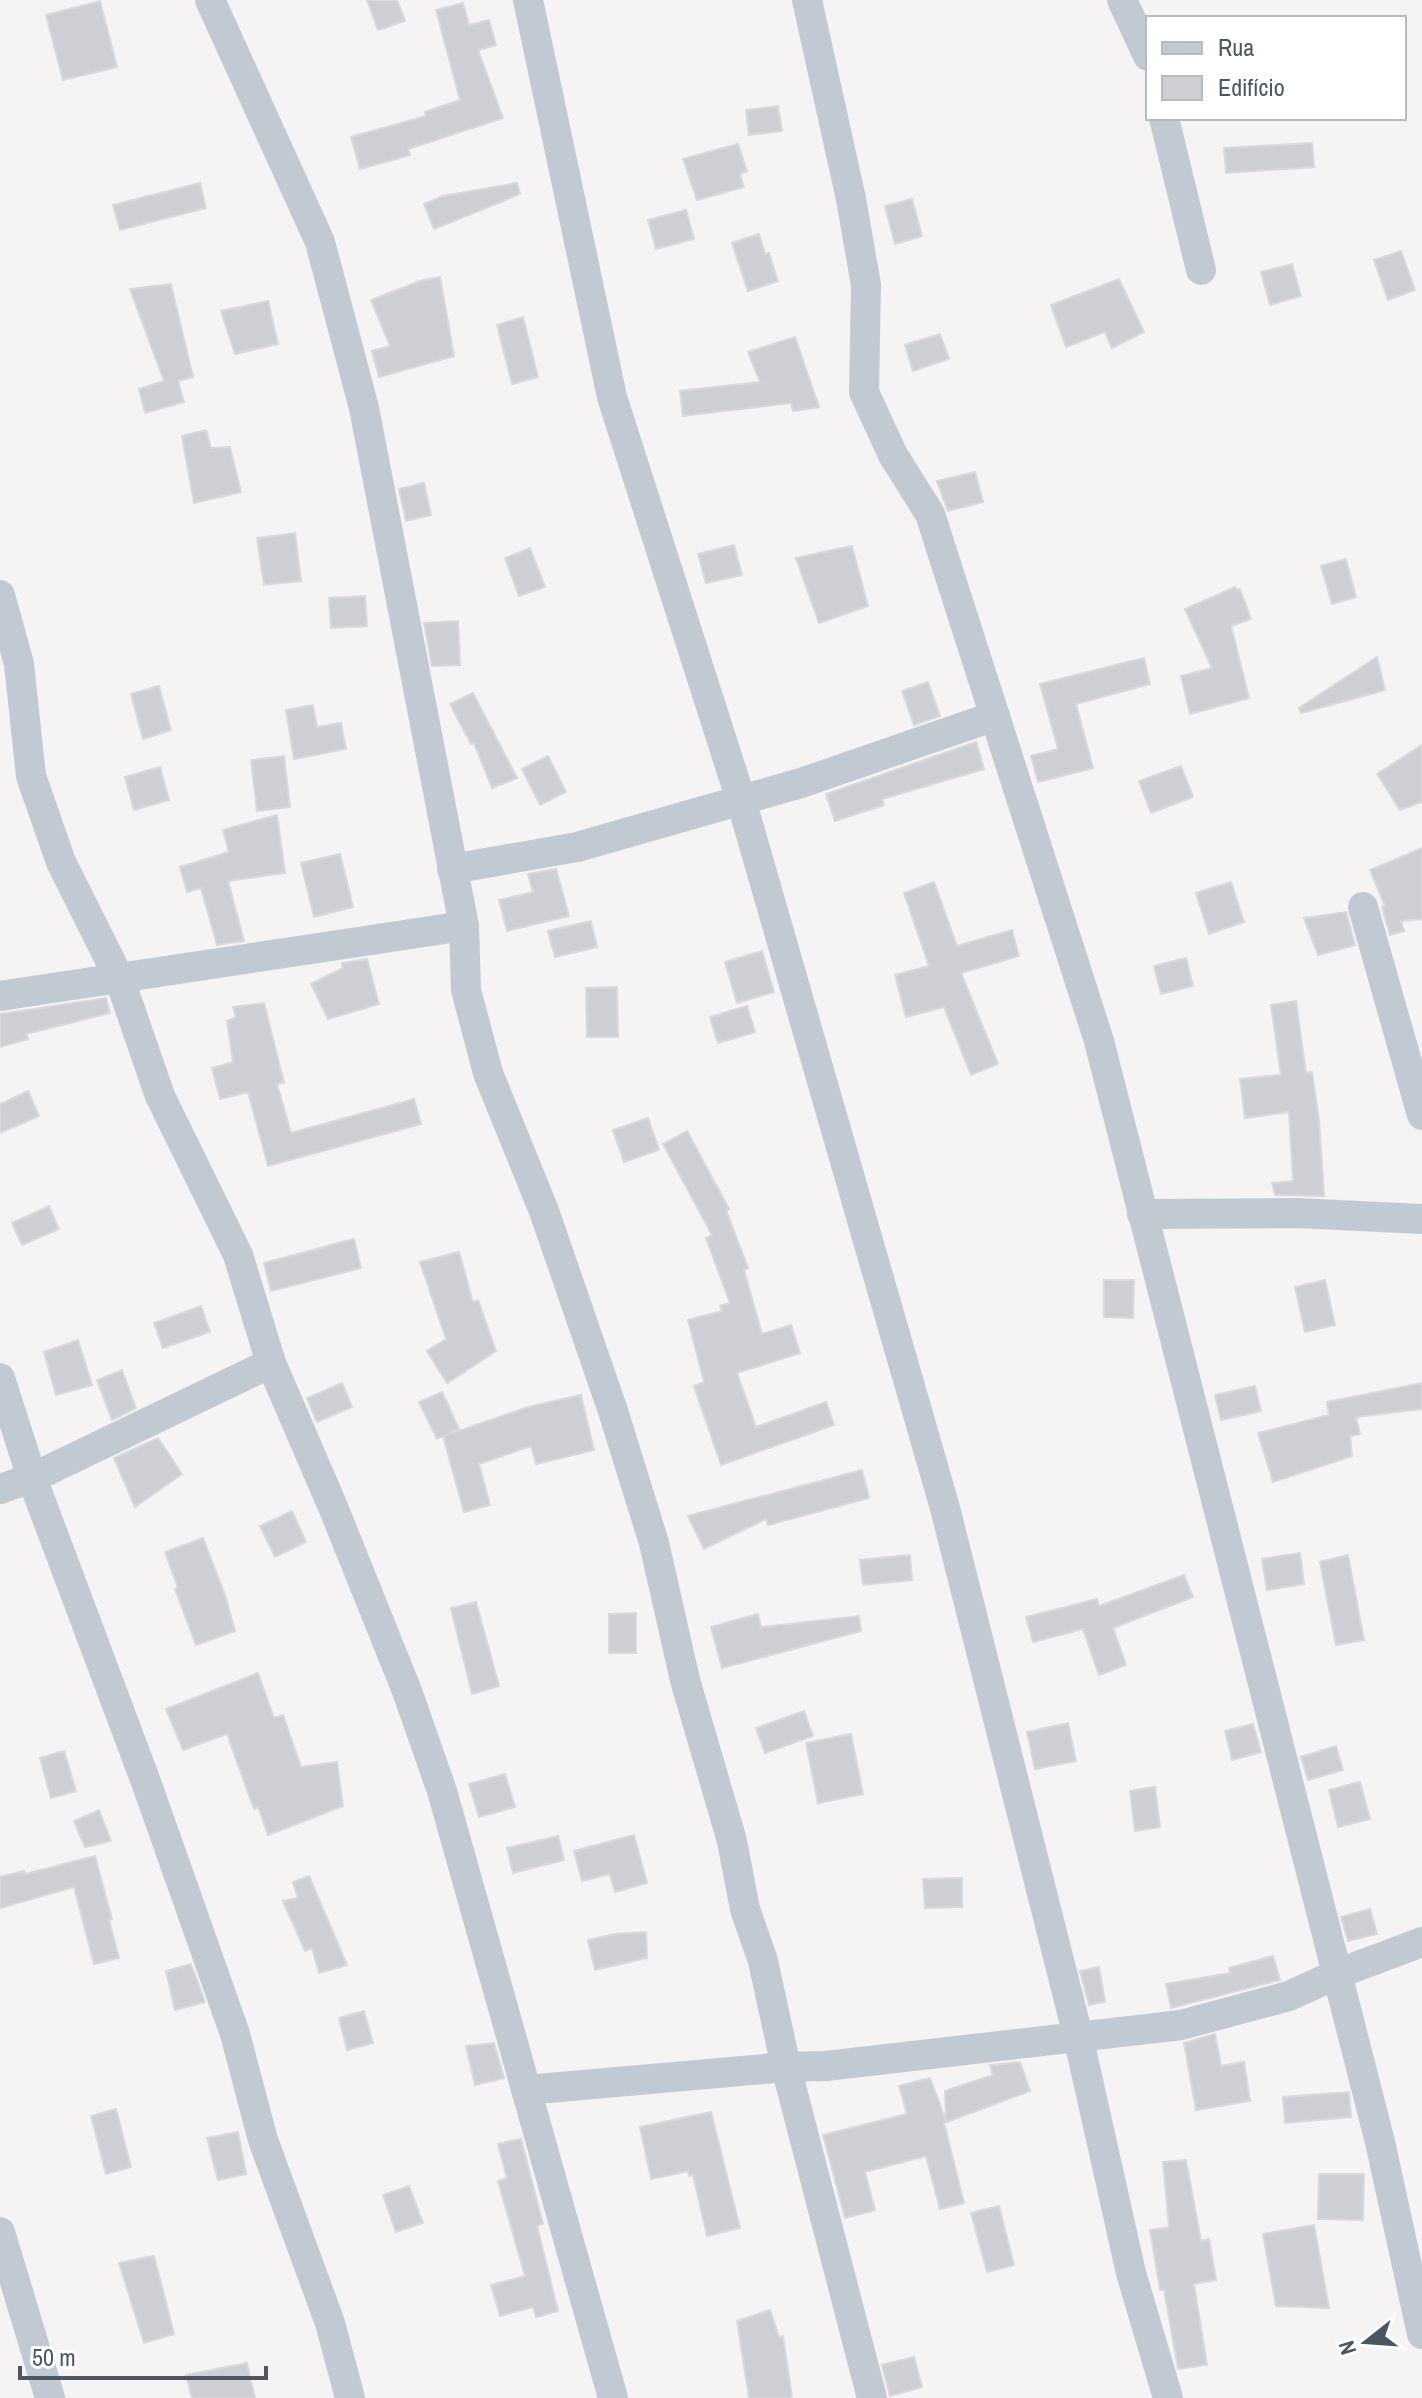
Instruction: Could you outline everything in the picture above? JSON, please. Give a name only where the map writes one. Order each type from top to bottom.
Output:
[{"type":"street","points":[[210,0],[320,242],[364,408],[464,926],[466,990],[488,1073],[544,1211],[613,1411],[654,1543],[685,1680],[732,1841],[745,1909],[763,1961],[786,2067],[872,2398]]},
{"type":"street","points":[[528,0],[612,397],[741,800],[945,1508],[1078,2036],[1131,2273],[1168,2398]]},
{"type":"street","points":[[807,0],[851,199],[866,285],[864,392],[893,455],[930,514],[1099,1041],[1380,2142],[1422,2334]]},
{"type":"street","points":[[1122,0],[1146,52]]},
{"type":"street","points":[[1164,120],[1201,270]]},
{"type":"street","points":[[0,595],[19,664],[31,776],[61,862],[120,980],[160,1096],[238,1255],[271,1363],[384,1634],[437,1776],[613,2398]]},
{"type":"street","points":[[452,869],[577,847],[801,783],[995,716]]},
{"type":"street","points":[[1363,907],[1422,1115]]},
{"type":"street","points":[[0,996],[464,926]]},
{"type":"street","points":[[1142,1214],[1297,1213],[1422,1219]]},
{"type":"street","points":[[0,1489],[32,1478],[271,1363]]},
{"type":"street","points":[[0,1378],[32,1478],[146,1782],[230,2019],[263,2140],[330,2323],[350,2398]]},
{"type":"street","points":[[526,2090],[826,2066],[1181,2025],[1289,1996],[1422,1942]]},
{"type":"street","points":[[0,2232],[50,2398]]},
{"type":"building","points":[[367,0],[397,0],[405,21],[378,30]]},
{"type":"building","points":[[100,1],[117,67],[63,80],[46,15]]},
{"type":"building","points":[[463,3],[469,25],[489,20],[496,45],[478,50],[503,118],[408,149],[410,155],[360,169],[351,137],[426,116],[425,112],[460,100],[436,10]]},
{"type":"building","points":[[778,106],[782,131],[749,135],[746,110]]},
{"type":"building","points":[[1312,143],[1314,167],[1226,173],[1224,148]]},
{"type":"building","points":[[738,144],[747,171],[740,174],[744,187],[697,200],[683,159]]},
{"type":"building","points":[[200,183],[206,208],[120,230],[113,205]]},
{"type":"building","points":[[517,183],[520,194],[434,229],[424,204],[443,196]]},
{"type":"building","points":[[912,199],[922,236],[895,244],[885,206]]},
{"type":"building","points":[[686,210],[694,239],[656,249],[648,220]]},
{"type":"building","points":[[759,234],[778,281],[748,291],[732,243]]},
{"type":"building","points":[[1401,251],[1415,290],[1388,300],[1374,260]]},
{"type":"building","points":[[1292,264],[1301,296],[1270,305],[1261,272]]},
{"type":"building","points":[[440,277],[454,356],[379,377],[372,351],[390,346],[371,300],[420,281]]},
{"type":"building","points":[[1119,279],[1144,332],[1112,348],[1105,332],[1066,347],[1051,305]]},
{"type":"building","points":[[171,284],[193,377],[178,381],[184,402],[145,413],[139,389],[164,381],[130,289]]},
{"type":"building","points":[[268,301],[278,344],[235,354],[221,311]]},
{"type":"building","points":[[523,317],[538,377],[512,384],[497,325]]},
{"type":"building","points":[[940,334],[949,359],[913,371],[905,345]]},
{"type":"building","points":[[795,337],[819,407],[793,411],[791,403],[683,416],[680,391],[760,382],[748,352]]},
{"type":"building","points":[[206,430],[211,448],[230,447],[241,492],[194,503],[182,436]]},
{"type":"building","points":[[975,472],[983,502],[948,511],[937,481]]},
{"type":"building","points":[[424,483],[431,515],[406,521],[399,489]]},
{"type":"building","points":[[295,533],[301,581],[264,585],[257,538]]},
{"type":"building","points":[[734,545],[742,575],[706,583],[698,554]]},
{"type":"building","points":[[852,546],[868,606],[819,623],[796,558]]},
{"type":"building","points":[[530,548],[545,587],[519,596],[505,558]]},
{"type":"building","points":[[1346,559],[1356,597],[1332,604],[1321,566]]},
{"type":"building","points":[[1235,587],[1240,589],[1251,619],[1231,626],[1249,698],[1190,714],[1181,676],[1212,668],[1185,609]]},
{"type":"building","points":[[365,596],[367,626],[331,628],[329,598]]},
{"type":"building","points":[[458,621],[460,665],[432,666],[424,623]]},
{"type":"building","points":[[1377,657],[1385,690],[1301,713],[1299,708]]},
{"type":"building","points":[[1144,658],[1150,684],[1076,704],[1093,768],[1038,782],[1031,756],[1058,749],[1040,684]]},
{"type":"building","points":[[928,682],[940,716],[914,725],[902,691]]},
{"type":"building","points":[[159,686],[171,730],[143,739],[131,694]]},
{"type":"building","points":[[473,693],[517,778],[492,788],[474,743],[471,744],[450,704]]},
{"type":"building","points":[[313,705],[317,727],[341,723],[346,749],[294,759],[286,710]]},
{"type":"building","points":[[976,742],[984,769],[882,799],[884,805],[835,821],[826,794]]},
{"type":"building","points":[[1422,745],[1422,802],[1400,810],[1377,774]]},
{"type":"building","points":[[284,756],[290,807],[257,811],[251,760]]},
{"type":"building","points":[[548,756],[566,792],[540,805],[522,769]]},
{"type":"building","points":[[1181,766],[1193,797],[1151,813],[1139,781]]},
{"type":"building","points":[[160,767],[169,800],[134,810],[125,777]]},
{"type":"building","points":[[277,815],[285,873],[228,881],[244,941],[217,945],[201,888],[187,892],[180,867],[229,852],[223,830]]},
{"type":"building","points":[[1422,848],[1422,919],[1401,921],[1404,931],[1390,935],[1382,907],[1385,906],[1370,870]]},
{"type":"building","points":[[340,854],[353,907],[314,917],[301,863]]},
{"type":"building","points":[[556,869],[569,916],[507,931],[499,900],[533,892],[528,874]]},
{"type":"building","points":[[934,882],[957,946],[1012,930],[1019,956],[961,973],[998,1064],[971,1075],[944,1007],[906,1017],[895,975],[929,966],[904,893]]},
{"type":"building","points":[[1231,882],[1244,922],[1209,934],[1196,893]]},
{"type":"building","points":[[1346,912],[1355,945],[1318,955],[1304,918]]},
{"type":"building","points":[[591,921],[597,947],[555,957],[548,931]]},
{"type":"building","points":[[762,951],[774,992],[737,1003],[725,962]]},
{"type":"building","points":[[1186,958],[1193,986],[1161,994],[1154,966]]},
{"type":"building","points":[[367,959],[379,1004],[328,1019],[311,984],[343,968],[342,963]]},
{"type":"building","points":[[617,987],[618,1037],[587,1037],[586,988]]},
{"type":"building","points":[[106,998],[110,1013],[26,1034],[28,1039],[0,1047],[0,1014]]},
{"type":"building","points":[[1296,1001],[1306,1073],[1312,1072],[1319,1120],[1324,1196],[1275,1195],[1272,1183],[1293,1181],[1289,1112],[1245,1118],[1240,1079],[1281,1075],[1271,1005]]},
{"type":"building","points":[[264,1003],[284,1083],[277,1084],[291,1133],[414,1099],[421,1124],[268,1166],[248,1092],[220,1099],[212,1068],[233,1062],[227,1021],[236,1017],[233,1007]]},
{"type":"building","points":[[747,1006],[755,1032],[718,1043],[710,1017]]},
{"type":"building","points":[[28,1091],[39,1116],[0,1133],[0,1104]]},
{"type":"building","points":[[648,1118],[659,1150],[624,1162],[613,1130]]},
{"type":"building","points":[[687,1131],[729,1209],[726,1210],[748,1268],[744,1270],[762,1334],[791,1325],[800,1353],[737,1373],[756,1427],[826,1402],[834,1425],[721,1465],[694,1386],[704,1382],[688,1320],[722,1311],[720,1306],[730,1303],[706,1238],[712,1235],[663,1144]]},
{"type":"building","points":[[49,1206],[59,1229],[22,1245],[12,1223]]},
{"type":"building","points":[[354,1239],[361,1268],[271,1291],[264,1263]]},
{"type":"building","points":[[459,1252],[473,1302],[478,1300],[496,1351],[447,1383],[427,1351],[446,1339],[420,1262]]},
{"type":"building","points":[[1104,1280],[1134,1280],[1133,1318],[1104,1317]]},
{"type":"building","points":[[1325,1280],[1335,1325],[1305,1332],[1295,1287]]},
{"type":"building","points":[[201,1306],[210,1332],[163,1348],[154,1323]]},
{"type":"building","points":[[78,1340],[92,1385],[56,1395],[44,1352]]},
{"type":"building","points":[[122,1370],[136,1408],[112,1420],[97,1380]]},
{"type":"building","points":[[342,1383],[352,1407],[317,1422],[307,1398]]},
{"type":"building","points":[[1422,1383],[1422,1409],[1356,1417],[1360,1434],[1350,1436],[1352,1456],[1273,1482],[1258,1433],[1329,1415],[1327,1402]]},
{"type":"building","points":[[1255,1386],[1261,1411],[1221,1420],[1215,1395]]},
{"type":"building","points":[[442,1392],[459,1429],[444,1436],[528,1407],[581,1395],[594,1450],[536,1464],[531,1446],[479,1464],[490,1505],[464,1512],[443,1436],[437,1439],[419,1402]]},
{"type":"building","points":[[158,1438],[182,1474],[135,1507],[114,1458]]},
{"type":"building","points":[[862,1470],[869,1498],[768,1525],[766,1519],[704,1549],[688,1516]]},
{"type":"building","points":[[292,1511],[306,1542],[275,1557],[260,1526]]},
{"type":"building","points":[[203,1538],[235,1631],[196,1645],[165,1552]]},
{"type":"building","points":[[1300,1553],[1304,1584],[1267,1590],[1262,1559]]},
{"type":"building","points":[[910,1555],[912,1580],[863,1585],[860,1560]]},
{"type":"building","points":[[1348,1555],[1364,1640],[1336,1645],[1320,1562]]},
{"type":"building","points":[[1184,1575],[1193,1597],[1113,1628],[1126,1665],[1099,1675],[1083,1629],[1033,1642],[1026,1617],[1097,1599],[1099,1606]]},
{"type":"building","points":[[476,1602],[499,1686],[472,1694],[451,1608]]},
{"type":"building","points":[[636,1613],[636,1653],[609,1653],[609,1614]]},
{"type":"building","points":[[758,1614],[761,1627],[859,1616],[861,1631],[722,1668],[711,1627]]},
{"type":"building","points":[[258,1673],[274,1718],[283,1715],[301,1767],[337,1762],[343,1806],[268,1835],[258,1807],[254,1809],[227,1734],[183,1750],[166,1709]]},
{"type":"building","points":[[804,1711],[813,1736],[765,1753],[756,1728]]},
{"type":"building","points":[[1068,1723],[1076,1761],[1035,1769],[1027,1732]]},
{"type":"building","points":[[1253,1724],[1261,1752],[1232,1760],[1225,1731]]},
{"type":"building","points":[[851,1734],[863,1794],[818,1803],[806,1743]]},
{"type":"building","points":[[1336,1746],[1343,1770],[1308,1780],[1301,1757]]},
{"type":"building","points":[[64,1751],[76,1791],[51,1798],[40,1758]]},
{"type":"building","points":[[505,1774],[515,1807],[479,1817],[469,1784]]},
{"type":"building","points":[[1360,1782],[1370,1819],[1338,1827],[1329,1790]]},
{"type":"building","points":[[1155,1787],[1160,1827],[1135,1831],[1130,1791]]},
{"type":"building","points":[[99,1810],[111,1841],[85,1847],[74,1821]]},
{"type":"building","points":[[634,1835],[647,1883],[615,1892],[610,1874],[582,1881],[574,1851]]},
{"type":"building","points":[[558,1836],[564,1860],[513,1873],[507,1848]]},
{"type":"building","points":[[95,1856],[119,1958],[94,1964],[74,1887],[0,1908],[0,1877],[24,1871],[25,1874]]},
{"type":"building","points":[[309,1876],[347,1965],[319,1973],[312,1948],[305,1951],[283,1901],[298,1898],[293,1882]]},
{"type":"building","points":[[962,1878],[962,1907],[925,1908],[923,1879]]},
{"type":"building","points":[[1370,1909],[1377,1934],[1348,1941],[1341,1917]]},
{"type":"building","points":[[646,1932],[647,1958],[595,1970],[588,1940]]},
{"type":"building","points":[[1273,1956],[1280,1980],[1171,2008],[1166,1984],[1230,1973],[1229,1968]]},
{"type":"building","points":[[191,1964],[205,2002],[175,2010],[166,1971]]},
{"type":"building","points":[[1099,1967],[1105,2002],[1089,2005],[1080,1971]]},
{"type":"building","points":[[364,2011],[373,2043],[347,2050],[339,2018]]},
{"type":"building","points":[[1215,2034],[1221,2066],[1244,2062],[1250,2101],[1196,2110],[1184,2043]]},
{"type":"building","points":[[494,2043],[504,2078],[475,2085],[466,2046]]},
{"type":"building","points":[[1020,2062],[1030,2091],[944,2123],[964,2203],[940,2209],[926,2156],[865,2172],[875,2210],[845,2218],[823,2135],[907,2114],[899,2086],[930,2078],[946,2121],[945,2091],[993,2075],[990,2065]]},
{"type":"building","points":[[1349,2092],[1351,2117],[1285,2123],[1283,2097]]},
{"type":"building","points":[[116,2109],[131,2167],[106,2174],[91,2116]]},
{"type":"building","points":[[711,2112],[740,2228],[707,2236],[693,2175],[689,2176],[688,2171],[651,2179],[640,2127]]},
{"type":"building","points":[[238,2132],[246,2174],[218,2180],[207,2138]]},
{"type":"building","points":[[521,2139],[543,2224],[537,2226],[558,2311],[536,2317],[533,2307],[500,2316],[491,2285],[525,2276],[498,2181],[507,2178],[498,2144]]},
{"type":"building","points":[[1186,2160],[1201,2241],[1209,2239],[1216,2280],[1194,2284],[1207,2365],[1178,2369],[1150,2230],[1169,2227],[1163,2162]]},
{"type":"building","points":[[1319,2174],[1364,2174],[1363,2220],[1318,2219]]},
{"type":"building","points":[[409,2186],[423,2223],[396,2232],[383,2195]]},
{"type":"building","points":[[999,2206],[1014,2265],[987,2272],[971,2213]]},
{"type":"building","points":[[1314,2225],[1329,2308],[1276,2306],[1263,2234]]},
{"type":"building","points":[[154,2256],[174,2334],[144,2343],[119,2263]]},
{"type":"building","points":[[770,2310],[779,2337],[783,2336],[792,2398],[749,2398],[737,2321]]},
{"type":"building","points":[[914,2357],[922,2387],[890,2396],[882,2365]]},
{"type":"building","points":[[247,2363],[255,2398],[192,2398],[186,2375]]}]
